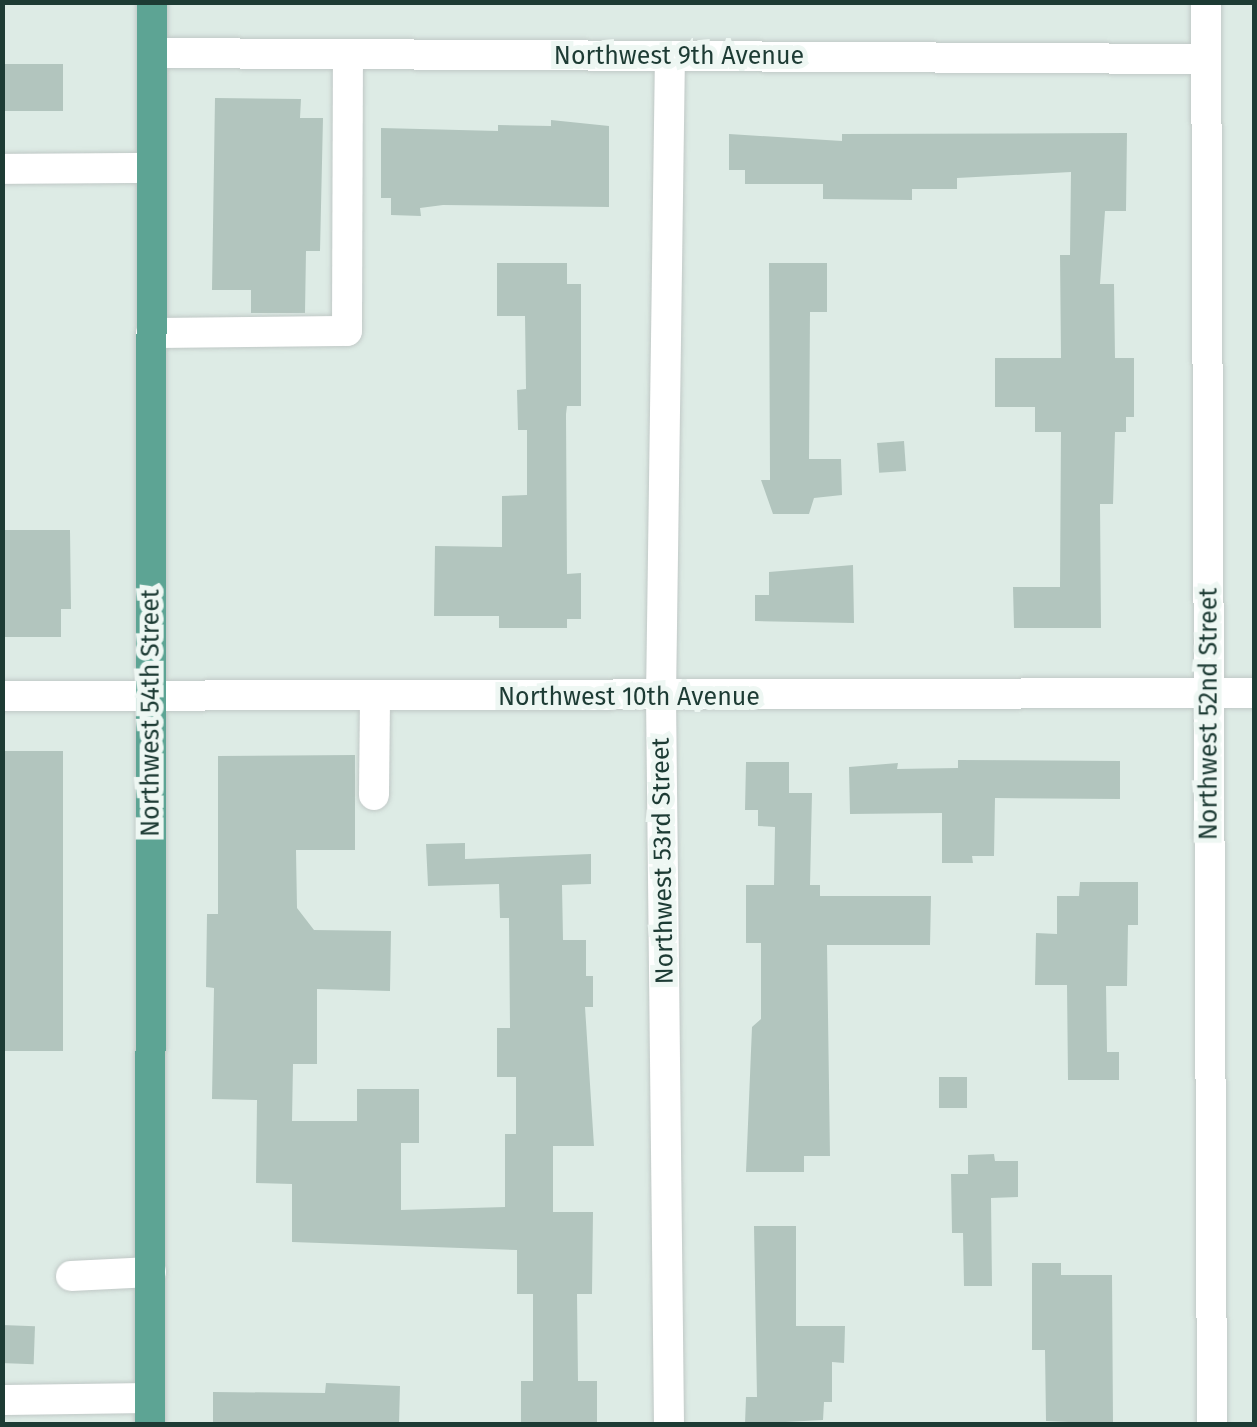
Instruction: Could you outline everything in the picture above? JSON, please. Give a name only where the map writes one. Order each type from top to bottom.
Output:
[{"type":"main road","name":"Northwest 54th Street","points":[[150,1411],[152,2]]},
{"type":"street","name":"Northwest 52nd Street","points":[[1206,2],[1212,1424]]},
{"type":"street","name":"Northwest 9th Avenue","points":[[152,52],[1206,58]]},
{"type":"street","points":[[151,333],[347,332],[348,54]]},
{"type":"street","name":"Northwest 53rd Street","points":[[669,1424],[661,698],[670,56]]},
{"type":"street","points":[[2,169],[152,168]]},
{"type":"street","name":"Northwest 10th Avenue","points":[[2,696],[661,698],[1254,693]]},
{"type":"street","points":[[374,795],[375,697]]},
{"type":"street","points":[[71,1276],[151,1272]]},
{"type":"street","points":[[2,1400],[150,1411]]},
{"type":"building","points":[[2,64],[63,64],[63,111],[2,111]]},
{"type":"building","points":[[215,98],[301,99],[300,118],[323,118],[320,251],[306,251],[305,313],[251,313],[251,290],[212,290]]},
{"type":"building","points":[[551,120],[609,126],[609,207],[443,205],[420,208],[421,216],[391,215],[391,198],[381,198],[381,128],[498,131],[498,125],[551,126]]},
{"type":"building","points":[[1127,133],[1126,211],[1105,211],[1100,284],[1114,284],[1115,358],[1134,358],[1134,417],[1126,417],[1126,432],[1115,432],[1113,504],[1100,504],[1101,628],[1014,628],[1013,587],[1060,587],[1061,432],[1035,432],[1035,407],[995,407],[995,358],[1061,358],[1060,255],[1070,255],[1071,172],[957,178],[957,189],[912,189],[912,200],[823,199],[823,184],[745,184],[745,170],[729,170],[729,134],[842,141],[842,134]]},
{"type":"building","points":[[497,263],[567,263],[567,284],[581,284],[581,406],[567,406],[566,414],[567,574],[581,573],[581,619],[567,619],[567,628],[499,628],[499,616],[434,616],[435,546],[502,547],[502,496],[527,495],[527,430],[518,430],[517,390],[526,389],[525,316],[497,316]]},
{"type":"building","points":[[769,263],[827,263],[827,312],[810,312],[809,459],[841,459],[842,495],[814,498],[809,514],[773,514],[761,480],[770,480]]},
{"type":"building","points":[[904,441],[906,471],[879,473],[877,443]]},
{"type":"building","points":[[2,530],[70,530],[71,609],[61,609],[61,637],[2,637]]},
{"type":"building","points":[[853,565],[854,623],[755,621],[755,595],[769,595],[769,572]]},
{"type":"building","points":[[2,751],[63,751],[63,1051],[2,1051]]},
{"type":"building","points":[[355,755],[355,850],[296,850],[297,908],[314,930],[391,931],[390,991],[317,989],[317,1064],[293,1064],[292,1121],[357,1121],[357,1089],[419,1089],[419,1143],[401,1143],[401,1210],[505,1207],[505,1134],[516,1134],[516,1077],[497,1077],[497,1028],[510,1028],[509,918],[500,918],[499,884],[428,886],[426,844],[465,843],[465,859],[591,854],[591,884],[562,885],[563,940],[586,940],[586,976],[593,976],[593,1007],[585,1007],[594,1146],[553,1146],[553,1212],[593,1212],[592,1294],[577,1294],[578,1381],[597,1381],[597,1424],[521,1424],[521,1381],[533,1381],[533,1294],[517,1294],[517,1250],[292,1242],[292,1184],[256,1183],[257,1100],[212,1099],[214,988],[206,987],[207,914],[218,914],[218,756]]},
{"type":"building","points":[[958,760],[1120,761],[1120,799],[995,798],[994,856],[972,856],[973,863],[942,863],[942,813],[850,814],[849,767],[898,763],[897,769],[958,768]]},
{"type":"building","points":[[746,762],[789,762],[789,793],[812,793],[810,885],[820,885],[820,896],[931,896],[930,945],[827,945],[830,1156],[804,1156],[804,1172],[746,1172],[752,1027],[761,1019],[761,943],[746,943],[746,885],[774,885],[775,827],[758,826],[758,810],[745,810]]},
{"type":"building","points":[[1080,882],[1138,882],[1138,925],[1128,925],[1127,986],[1106,986],[1107,1052],[1119,1052],[1119,1080],[1068,1080],[1067,985],[1035,985],[1036,933],[1057,934],[1057,896],[1079,896]]},
{"type":"building","points":[[939,1077],[967,1077],[967,1108],[939,1108]]},
{"type":"building","points":[[994,1154],[995,1161],[1018,1161],[1018,1197],[991,1198],[992,1286],[964,1286],[963,1233],[952,1233],[951,1174],[968,1174],[968,1155]]},
{"type":"building","points":[[754,1226],[796,1226],[796,1326],[845,1326],[844,1363],[832,1362],[832,1402],[824,1402],[823,1420],[745,1424],[746,1397],[757,1397]]},
{"type":"building","points":[[1032,1263],[1061,1263],[1061,1275],[1112,1275],[1113,1424],[1046,1421],[1045,1350],[1032,1350]]},
{"type":"building","points":[[2,1325],[35,1326],[34,1364],[2,1363]]},
{"type":"building","points":[[326,1383],[400,1386],[399,1424],[213,1424],[213,1392],[325,1393]]}]
